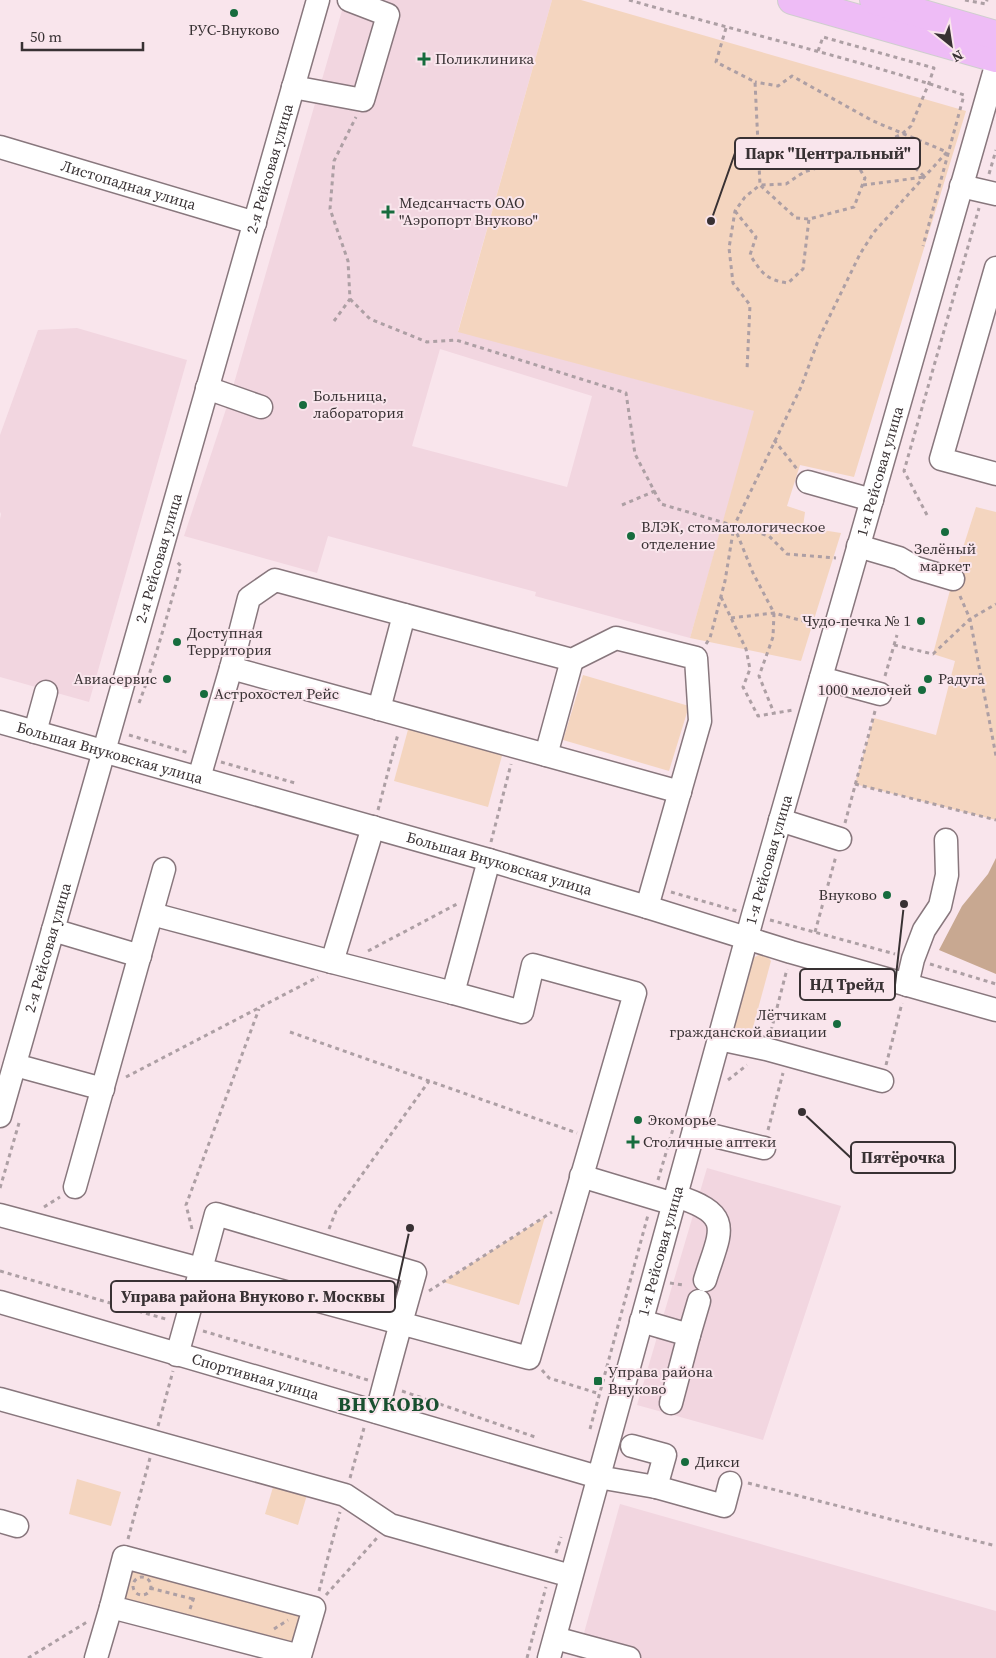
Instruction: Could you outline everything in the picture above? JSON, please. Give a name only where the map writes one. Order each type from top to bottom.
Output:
[{"type":"main road","points":[[792,0],[996,58]]},
{"type":"main road","points":[[874,0],[996,35]]},
{"type":"street","name":"2-я Рейсовая улица","points":[[0,1116],[318,0]]},
{"type":"street","points":[[293,86],[363,100],[388,15],[349,0]]},
{"type":"street","name":"1-я Рейсовая улица","points":[[552,1648],[780,820],[996,66]]},
{"type":"street","name":"Листопадная улица","points":[[0,147],[255,223]]},
{"type":"street","points":[[961,186],[990,193]]},
{"type":"street","points":[[996,268],[941,459],[996,474]]},
{"type":"street","points":[[207,388],[261,407]]},
{"type":"street","points":[[808,482],[872,500]]},
{"type":"street","points":[[857,554],[900,558],[916,568],[954,578]]},
{"type":"street","points":[[199,778],[249,598],[275,580],[572,660],[616,638],[696,658],[700,721],[647,907]]},
{"type":"street","points":[[378,709],[404,615]]},
{"type":"street","points":[[546,756],[572,660]]},
{"type":"street","points":[[231,668],[680,792]]},
{"type":"street","points":[[820,678],[880,694]]},
{"type":"street","points":[[35,732],[46,692]]},
{"type":"street","name":"Большая Внуковская улица","points":[[0,722],[488,860],[792,952],[996,1010]]},
{"type":"street","points":[[780,820],[840,839]]},
{"type":"street","points":[[337,963],[373,827]]},
{"type":"street","points":[[907,985],[913,959],[924,930],[940,906],[947,875],[946,840]]},
{"type":"street","points":[[453,993],[488,860]]},
{"type":"street","points":[[75,1187],[164,869]]},
{"type":"street","points":[[0,1215],[201,1269],[403,1315],[529,1358],[635,992],[533,965],[522,1012],[152,914]]},
{"type":"street","points":[[53,930],[140,956]]},
{"type":"street","points":[[719,1039],[777,1052],[882,1081]]},
{"type":"street","points":[[15,1065],[103,1089]]},
{"type":"street","points":[[694,1131],[764,1148]]},
{"type":"street","points":[[578,1187],[697,1202],[708,1209],[718,1222],[718,1236],[671,1403]]},
{"type":"street","points":[[177,1355],[216,1214],[415,1273],[377,1412]]},
{"type":"street","name":"Спортивная улица","points":[[0,1302],[598,1477],[656,1487],[724,1506],[730,1483]]},
{"type":"street","points":[[641,1321],[690,1334]]},
{"type":"street","points":[[0,1399],[345,1495],[390,1524],[571,1576]]},
{"type":"street","points":[[632,1446],[665,1455],[656,1487]]},
{"type":"street","points":[[96,1658],[124,1557],[312,1608],[300,1656],[111,1608]]},
{"type":"street","points":[[552,1648],[629,1658]]},
{"type":"path","points":[[629,0],[726,28],[818,51],[964,94]]},
{"type":"path","points":[[965,0],[986,4],[987,0]]},
{"type":"path","points":[[696,658],[710,638],[721,596],[734,526],[801,387],[819,338],[860,254],[874,232],[947,152],[874,121],[792,76],[778,86],[755,82],[716,62],[726,28]]},
{"type":"path","points":[[747,370],[750,305],[733,283],[729,248],[735,212],[745,197],[760,184],[786,184],[804,172],[853,157],[902,134],[911,126],[934,68],[823,37],[818,51]]},
{"type":"path","points":[[755,82],[760,184],[796,218],[809,219],[854,206],[865,178],[853,157]]},
{"type":"path","points":[[334,321],[350,299],[348,261],[330,210],[334,161],[363,100]]},
{"type":"path","points":[[886,141],[925,177]]},
{"type":"path","points":[[927,515],[904,471],[990,193],[996,150]]},
{"type":"path","points":[[863,185],[925,177]]},
{"type":"path","points":[[735,212],[756,237],[750,255],[761,272],[773,281],[788,283],[804,268],[809,219]]},
{"type":"path","points":[[350,299],[370,319],[428,342],[456,340],[626,393],[634,454],[661,504],[769,536],[787,554],[841,559],[857,554]]},
{"type":"path","points":[[774,440],[808,482]]},
{"type":"path","points":[[622,505],[655,492]]},
{"type":"path","points":[[734,526],[753,573],[774,613],[773,637],[759,676],[774,714]]},
{"type":"path","points":[[954,578],[970,619],[996,756]]},
{"type":"path","points":[[721,596],[746,649],[750,669],[743,686],[758,716],[795,710]]},
{"type":"path","points":[[894,645],[933,654],[970,619],[996,604]]},
{"type":"path","points":[[731,618],[774,613],[820,625]]},
{"type":"path","points":[[815,932],[897,635]]},
{"type":"path","points":[[373,827],[403,716]]},
{"type":"path","points":[[488,860],[491,840],[511,766]]},
{"type":"path","points":[[855,784],[996,820]]},
{"type":"path","points":[[103,1089],[259,1008],[337,963],[480,893]]},
{"type":"path","points":[[765,919],[913,959],[996,984]]},
{"type":"path","points":[[764,1148],[792,952]]},
{"type":"path","points":[[882,1081],[907,985]]},
{"type":"path","points":[[192,1232],[186,1204],[259,1008]]},
{"type":"path","points":[[290,1032],[592,1138]]},
{"type":"path","points":[[727,1080],[777,1052]]},
{"type":"path","points":[[323,1246],[336,1211],[429,1081]]},
{"type":"path","points":[[24,1221],[75,1187]]},
{"type":"path","points":[[403,1315],[578,1187]]},
{"type":"path","points":[[0,1271],[384,1385],[547,1441]]},
{"type":"path","points":[[672,1274],[670,1283],[683,1285]]},
{"type":"path","points":[[529,1358],[549,1378],[600,1394]]},
{"type":"path","points":[[730,1483],[753,1483],[996,1546]]},
{"type":"path","points":[[251,1644],[312,1608],[390,1524]]},
{"type":"path","points":[[144,1577],[150,1582],[150,1588],[145,1594],[139,1594],[134,1591],[133,1585],[138,1578],[144,1577]]},
{"type":"path","points":[[185,1627],[200,1577]]},
{"type":"path","points":[[150,1588],[194,1599]]},
{"type":"path","points":[[28,1658],[111,1608]]},
{"type":"shaded area","name":"Медсанчасть ОАО \"Аэропорт Внуково\"","points":[[345,0],[552,0],[458,331],[755,411],[690,638],[535,596],[536,592],[328,536],[317,573],[184,536],[230,397]],"holes":[[[440,349],[592,396],[567,487],[412,446]]]},
{"type":"shaded area","points":[[552,0],[581,0],[966,111],[854,477],[800,465],[787,506],[805,512],[803,527],[841,533],[801,661],[690,638],[754,411],[458,332]]},
{"type":"shaded area","points":[[77,328],[187,360],[89,702],[0,677],[0,435],[38,330]]},
{"type":"shaded area","points":[[976,507],[996,512],[996,820],[855,784],[874,718],[936,735],[955,661],[933,654],[953,579]]},
{"type":"shaded area","points":[[583,675],[689,706],[669,771],[563,740]]},
{"type":"shaded area","points":[[409,726],[503,752],[488,807],[394,781]]},
{"type":"shaded area","points":[[996,858],[996,974],[939,950],[962,906],[988,874]]},
{"type":"shaded area","points":[[760,954],[767,956],[771,961],[748,1046],[731,1035],[750,960]]},
{"type":"shaded area","points":[[707,1168],[841,1206],[763,1440],[637,1405]]},
{"type":"shaded area","points":[[545,1217],[519,1305],[443,1282]]},
{"type":"shaded area","points":[[276,1477],[310,1485],[298,1525],[265,1514]]},
{"type":"shaded area","points":[[77,1479],[121,1492],[111,1526],[69,1514]]},
{"type":"shaded area","points":[[620,1504],[996,1611],[996,1658],[577,1658]]},
{"type":"shaded area","points":[[124,1557],[309,1607],[300,1656],[111,1607]]},
{"type":"place","name":"РУС-Внуково","points":[[234,13]]},
{"type":"place","name":"Поликлиника","points":[[424,59]]},
{"type":"place","name":"Медсанчасть ОАО \"Аэропорт Внуково\"","points":[[388,212]]},
{"type":"place","name":"Парк \"Центральный\"","points":[[711,221]]},
{"type":"place","name":"Больница, лаборатория","points":[[303,405]]},
{"type":"place","name":"Зелёный маркет","points":[[945,532]]},
{"type":"place","name":"ВЛЭК, стоматологическое отделение","points":[[631,536]]},
{"type":"place","name":"Чудо-печка № 1","points":[[921,621]]},
{"type":"place","name":"Доступная Территория","points":[[177,642]]},
{"type":"place","name":"Авиасервис","points":[[167,679]]},
{"type":"place","name":"Радуга","points":[[928,679]]},
{"type":"place","name":"1000 мелочей","points":[[922,690]]},
{"type":"place","name":"Астрохостел Рейс","points":[[204,694]]},
{"type":"place","name":"Внуково","points":[[887,895]]},
{"type":"place","name":"НД Трейд","points":[[904,904]]},
{"type":"place","name":"Лётчикам гражданской авиации","points":[[837,1024]]},
{"type":"place","name":"Пятёрочка","points":[[802,1112]]},
{"type":"place","name":"Экоморье","points":[[638,1120]]},
{"type":"place","name":"Столичные аптеки","points":[[633,1142]]},
{"type":"place","name":"Управа района Внуково г. Москвы","points":[[410,1228]]},
{"type":"place","name":"Управа района Внуково","points":[[598,1381]]},
{"type":"place","name":"Дикси","points":[[685,1462]]},
{"type":"district","name":"ВНУКОВО","points":[[389,1404]]}]
